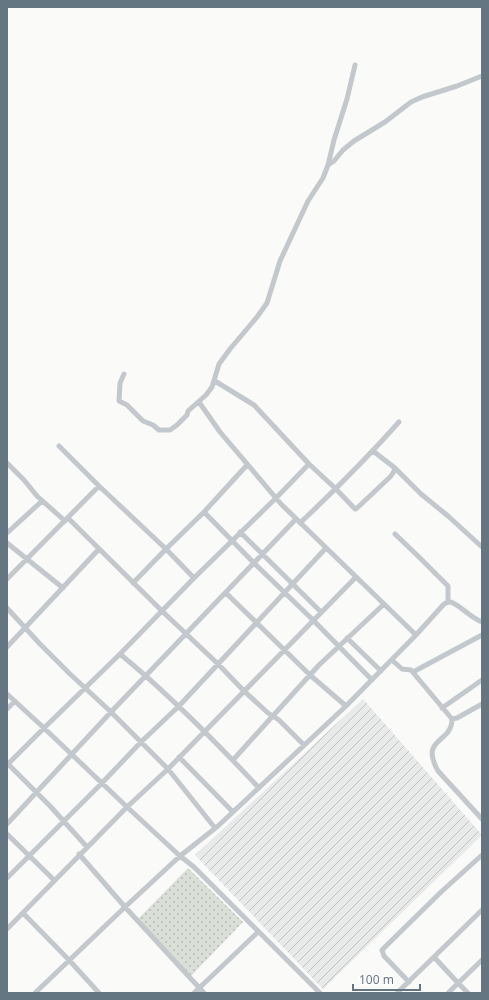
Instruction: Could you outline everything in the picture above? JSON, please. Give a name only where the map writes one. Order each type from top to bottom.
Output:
[{"type":"street","points":[[124,374],[120,383],[119,401],[127,405],[143,421],[160,430],[170,430],[177,425],[187,415],[188,411],[206,395],[212,387],[219,364],[257,317],[266,303],[280,261],[308,201],[323,178],[344,112],[355,65]]},
{"type":"street","points":[[328,165],[354,141],[385,122],[411,102],[482,76]]},
{"type":"street","points":[[215,381],[254,405],[309,464],[355,509],[393,473],[394,468]]},
{"type":"street","points":[[199,402],[220,432],[276,498],[416,635]]},
{"type":"street","points":[[7,824],[111,712],[254,563],[298,521],[336,489],[373,451],[398,422]]},
{"type":"street","points":[[59,446],[99,486],[166,548],[194,578]]},
{"type":"street","points":[[373,451],[482,547]]},
{"type":"street","points":[[7,463],[42,501],[100,549],[244,691],[279,720],[304,745]]},
{"type":"street","points":[[87,847],[37,792],[8,764],[309,464]]},
{"type":"street","points":[[133,583],[166,548],[204,512],[248,465]]},
{"type":"street","points":[[7,579],[99,486]]},
{"type":"street","points":[[7,533],[42,501]]},
{"type":"street","points":[[204,512],[372,680]]},
{"type":"street","points":[[240,532],[321,612]]},
{"type":"street","points":[[395,534],[448,586],[448,602]]},
{"type":"street","points":[[7,543],[62,588]]},
{"type":"street","points":[[7,878],[102,784],[141,742],[179,706],[326,548]]},
{"type":"street","points":[[7,647],[100,549]]},
{"type":"street","points":[[7,929],[79,854],[168,769],[356,577]]},
{"type":"street","points":[[226,593],[310,676],[346,706]]},
{"type":"street","points":[[35,993],[180,856],[233,812],[346,706],[392,660],[444,604],[448,602],[453,603],[482,622]]},
{"type":"street","points":[[233,760],[319,665],[384,604]]},
{"type":"street","points":[[7,608],[40,644],[168,769],[215,828]]},
{"type":"street","points":[[412,672],[482,635]]},
{"type":"street","points":[[347,638],[381,670]]},
{"type":"street","points":[[120,654],[179,706],[259,788]]},
{"type":"street","points":[[392,660],[402,669],[411,670],[452,719],[450,730],[436,742],[433,747],[432,758],[438,771],[482,819]]},
{"type":"street","points":[[442,708],[482,680]]},
{"type":"street","points":[[7,694],[102,784],[180,856],[194,867],[319,993]]},
{"type":"street","points":[[7,709],[14,701]]},
{"type":"street","points":[[452,719],[457,718],[482,704]]},
{"type":"street","points":[[179,757],[233,812]]},
{"type":"street","points":[[7,834],[54,880]]},
{"type":"street","points":[[79,854],[125,907],[204,993]]},
{"type":"street","points":[[409,982],[384,956],[382,950],[441,892],[482,855]]},
{"type":"street","points":[[397,993],[482,910]]},
{"type":"street","points":[[23,913],[99,993]]},
{"type":"street","points":[[194,993],[258,932]]},
{"type":"street","points":[[434,957],[468,993]]},
{"type":"street","points":[[448,993],[482,960]]},
{"type":"shaded area","points":[[363,699],[482,835],[323,989],[195,855]]},
{"type":"shaded area","points":[[188,868],[243,922],[190,977],[136,921]]}]
